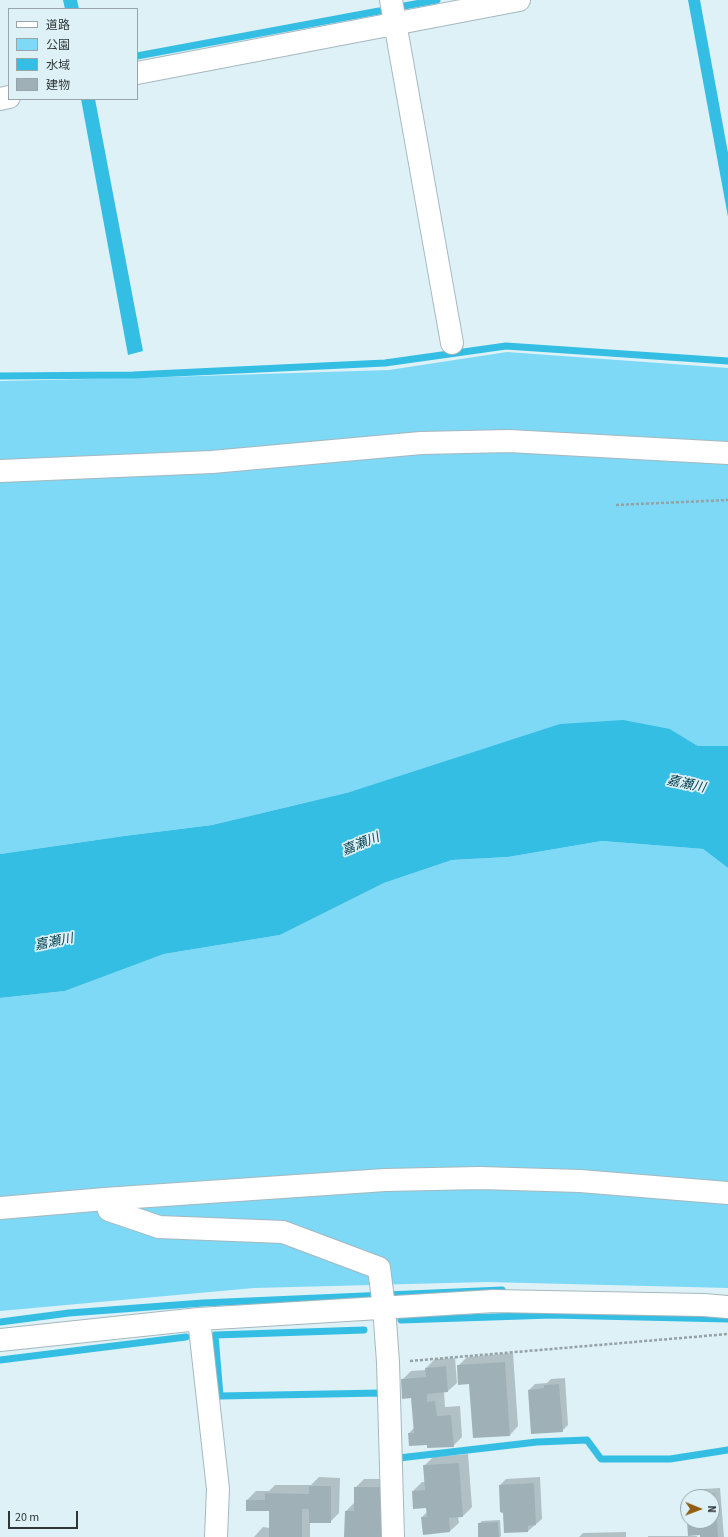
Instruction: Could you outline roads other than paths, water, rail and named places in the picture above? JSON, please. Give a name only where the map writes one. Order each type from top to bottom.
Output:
[{"type":"street","points":[[391,0],[452,343]]},
{"type":"street","points":[[138,73],[519,0]]},
{"type":"street","points":[[0,471],[212,462],[428,442],[510,441],[728,452]]},
{"type":"street","points":[[0,1208],[105,1199],[385,1180],[480,1178],[580,1181],[728,1193]]},
{"type":"street","points":[[105,1199],[109,1210],[159,1227],[283,1232],[379,1268],[384,1307],[388,1362],[393,1537]]},
{"type":"street","points":[[0,1340],[198,1319],[494,1301],[704,1305],[728,1307]]},
{"type":"street","points":[[198,1319],[218,1489],[216,1537]]},
{"type":"water","points":[[63,0],[77,0],[79,8],[65,8]]},
{"type":"water","points":[[688,0],[700,0],[728,153],[728,217]]},
{"type":"water","points":[[81,100],[95,100],[143,351],[128,355]]},
{"type":"water","name":"嘉瀬川","points":[[623,720],[670,729],[698,746],[728,746],[728,868],[703,849],[602,841],[508,857],[452,860],[384,883],[280,935],[164,954],[65,991],[0,998],[0,854],[212,825],[350,792],[560,724]]},
{"type":"waterway","points":[[404,6],[437,0]]},
{"type":"waterway","points":[[138,56],[379,11]]},
{"type":"waterway","points":[[0,376],[133,375],[385,363],[506,346],[728,361]]},
{"type":"waterway","points":[[0,1322],[69,1313],[203,1303],[502,1290]]},
{"type":"waterway","points":[[401,1320],[552,1315],[728,1319]]},
{"type":"waterway","points":[[364,1330],[215,1335],[220,1396],[381,1393],[381,1398]]},
{"type":"waterway","points":[[0,1360],[186,1337]]},
{"type":"waterway","points":[[399,1464],[399,1458],[537,1442],[587,1440],[601,1459],[670,1459],[728,1450]]}]
